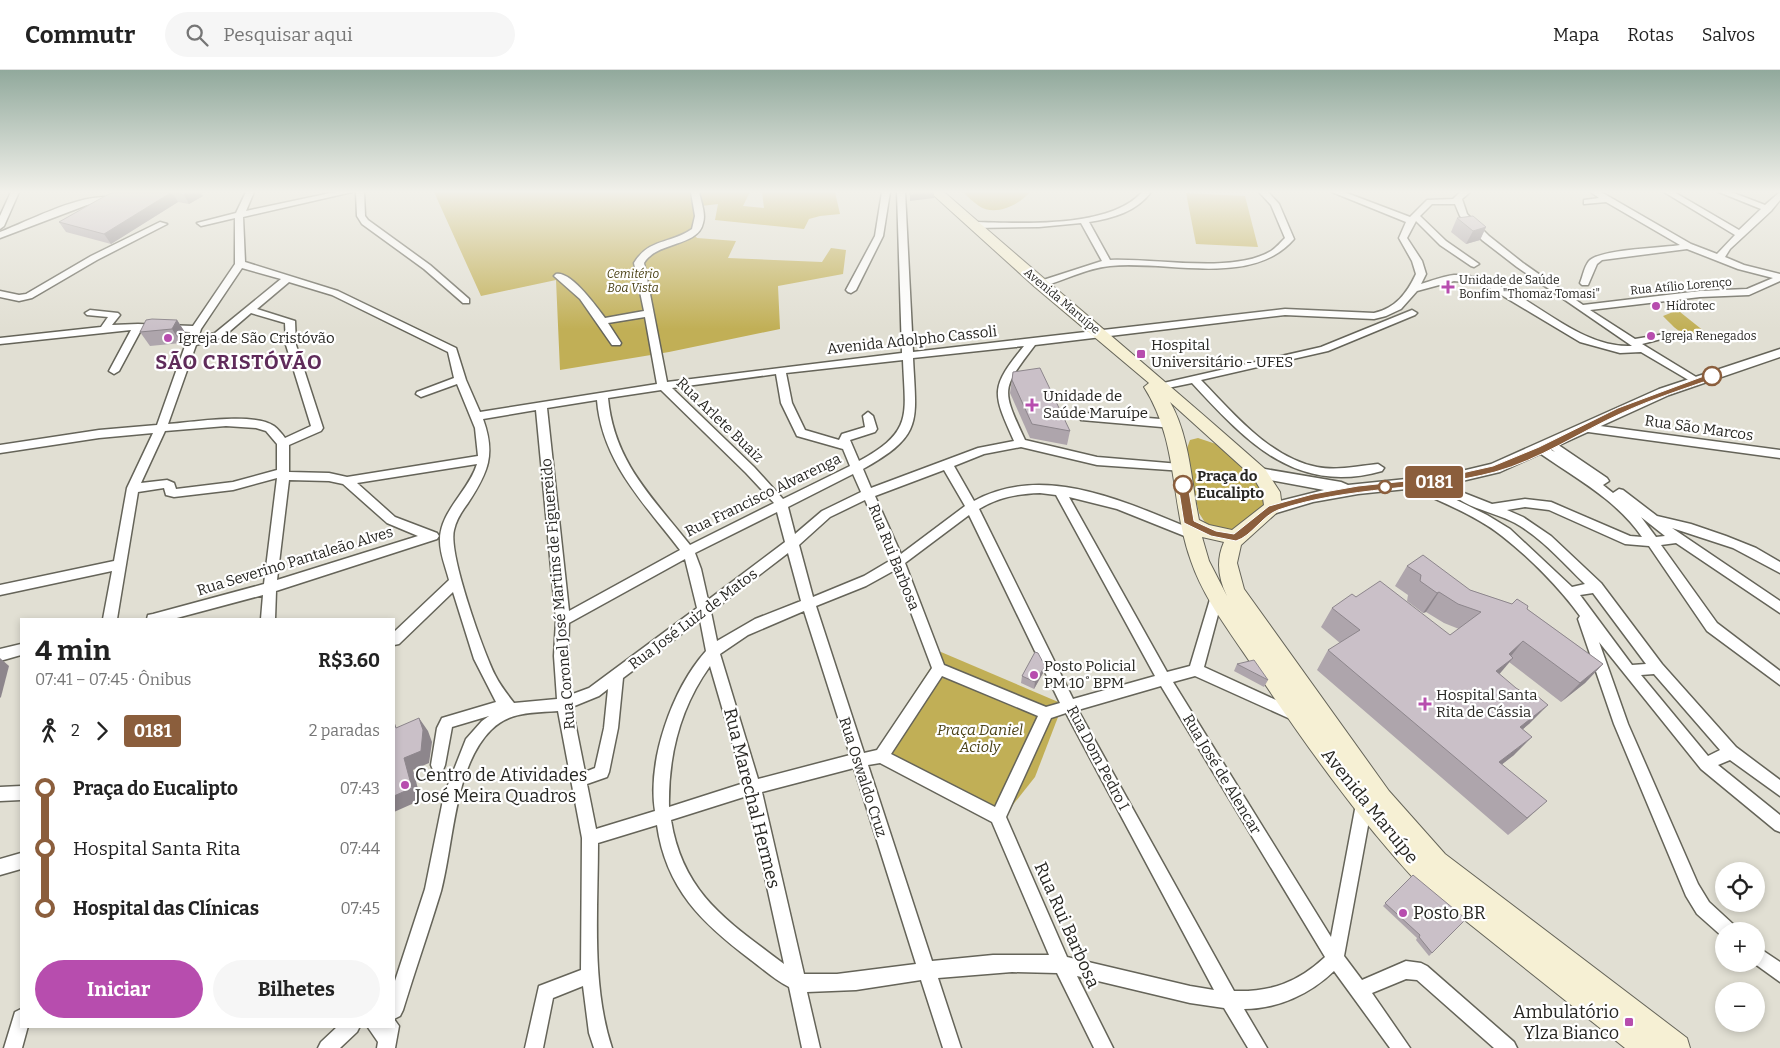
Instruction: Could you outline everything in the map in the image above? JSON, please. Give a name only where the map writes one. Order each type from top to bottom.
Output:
[{"type":"main road","name":"Avenida Maruípe","points":[[987,238],[1163,386],[1211,432],[1259,473]]},
{"type":"main road","name":"Avenida Maruípe","points":[[1121,350],[1161,398],[1174,432],[1190,528],[1200,561],[1217,596],[1299,716],[1364,804],[1426,874],[1647,1048]]},
{"type":"main road","points":[[1174,432],[1193,434],[1211,432]]},
{"type":"main road","points":[[1190,528],[1236,538],[1273,508],[1270,492],[1259,473]]},
{"type":"main road","name":"Avenida Maruípe","points":[[1236,538],[1228,551],[1226,564],[1228,577],[1235,592],[1364,774],[1413,835],[1437,862],[1677,1048]]},
{"type":"street","points":[[0,294],[19,298],[29,296],[101,254],[135,238]]},
{"type":"street","points":[[110,618],[133,488],[161,427],[196,329],[240,264],[239,238]]},
{"type":"street","points":[[387,238],[427,267],[466,301]]},
{"type":"street","name":"Rua Arlete Buaiz","points":[[682,238],[651,249],[641,258],[640,271],[650,313],[663,386],[750,470],[781,504]]},
{"type":"street","points":[[851,290],[878,238]]},
{"type":"street","name":"Rua Francisco Alvarenga","points":[[563,620],[688,550],[857,467],[895,444],[908,428],[910,416],[903,238]]},
{"type":"street","points":[[1093,238],[1107,263]]},
{"type":"street","points":[[1040,284],[1107,263],[1148,262],[1219,266],[1270,255],[1284,246],[1289,238]]},
{"type":"street","points":[[1403,238],[1420,268],[1421,274],[1414,289]]},
{"type":"street","points":[[1436,238],[1474,264]]},
{"type":"street","points":[[1486,238],[1494,246],[1637,346],[1697,382]]},
{"type":"street","points":[[1674,238],[1688,246],[1719,259],[1780,278]]},
{"type":"street","points":[[1719,259],[1736,238]]},
{"type":"street","points":[[1585,283],[1593,263],[1604,256],[1673,250],[1688,246]]},
{"type":"street","points":[[240,264],[266,274],[335,293],[444,344],[452,350],[455,356],[460,379],[477,416],[483,442],[484,459],[475,482],[449,526],[446,537],[456,581],[486,667],[509,707],[480,732],[465,756],[452,795],[433,889],[395,1007]]},
{"type":"street","points":[[559,276],[583,296],[616,343]]},
{"type":"street","points":[[1414,289],[1454,278],[1485,282],[1584,340],[1620,350],[1637,346],[1662,336]]},
{"type":"street","name":"Rua Atílio Lorenço","points":[[1582,308],[1700,294],[1749,292],[1780,278]]},
{"type":"street","points":[[190,343],[215,338],[287,279]]},
{"type":"street","name":"Avenida Adolpho Cassoli","points":[[477,416],[663,386],[781,370],[1285,312],[1374,316],[1391,312],[1401,305],[1414,289]]},
{"type":"street","points":[[250,310],[290,321],[292,345],[297,367],[317,428],[283,443]]},
{"type":"street","points":[[90,313],[115,315],[104,329]]},
{"type":"street","points":[[602,321],[650,313]]},
{"type":"street","points":[[1163,386],[1324,349],[1412,314]]},
{"type":"street","points":[[0,342],[104,329],[138,327],[196,329]]},
{"type":"street","points":[[114,371],[138,327]]},
{"type":"street","points":[[1021,443],[1009,417],[1002,388],[1005,380],[1032,342]]},
{"type":"street","points":[[1273,508],[1313,497],[1358,489],[1444,480],[1495,468],[1546,447],[1621,410],[1664,392],[1697,382],[1742,364],[1780,353]]},
{"type":"street","points":[[781,370],[782,392],[787,408],[801,433],[846,446],[846,437],[872,428],[868,416]]},
{"type":"street","points":[[1193,378],[1234,420],[1286,460],[1315,471],[1344,472],[1378,468]]},
{"type":"street","points":[[420,394],[460,379]]},
{"type":"street","name":"Rua Marechal Hermes","points":[[602,396],[604,420],[616,455],[624,469],[688,550],[695,569],[714,652],[753,787],[811,1048]]},
{"type":"street","name":"Rua Coronel José Martins de Figuereido","points":[[541,406],[563,620],[561,656],[564,704],[590,838],[590,974],[598,1033],[603,1048]]},
{"type":"street","points":[[1085,417],[1174,432]]},
{"type":"street","points":[[0,449],[161,427],[242,422],[270,428],[283,443],[283,474],[280,522],[269,588],[268,618]]},
{"type":"street","name":"Rua São Marcos","points":[[1584,428],[1780,454]]},
{"type":"street","name":"Rua José Luiz de Matos","points":[[438,765],[444,728],[447,722],[509,707],[564,704],[594,692],[616,678],[793,543],[826,514],[868,494],[982,451],[1021,443],[1097,461],[1180,468]]},
{"type":"street","name":"Rua Rui Barbosa","points":[[846,446],[898,562],[939,669]]},
{"type":"street","points":[[1546,447],[1780,608]]},
{"type":"street","points":[[1546,447],[1624,507],[1637,520],[1712,627],[1780,679]]},
{"type":"street","points":[[133,488],[169,485],[170,492],[174,493],[234,486],[283,474],[329,477],[347,482],[484,459]]},
{"type":"street","name":"Rua Dom Pedro I","points":[[947,464],[972,508],[1069,706],[1230,1002],[1258,1048]]},
{"type":"street","points":[[1259,473],[1358,489]]},
{"type":"street","points":[[1444,480],[1460,496],[1486,513],[1525,503],[1551,506],[1620,538],[1653,542],[1679,538]]},
{"type":"street","points":[[347,482],[391,520],[430,536]]},
{"type":"street","points":[[1414,484],[1502,521],[1529,526],[1548,539],[1596,587],[1657,668],[1731,752],[1780,789]]},
{"type":"street","points":[[1190,528],[1059,490],[1024,488],[1010,491],[995,495],[972,508],[931,536],[898,562],[874,577],[808,606],[758,624],[738,634],[714,652],[695,676],[674,718],[660,775],[661,818],[668,844],[682,876],[698,903],[731,935],[796,982],[872,980],[926,970],[996,964],[1062,964],[1230,1002],[1272,999],[1307,983],[1335,958],[1364,804]]},
{"type":"street","name":"Rua José de Alencar","points":[[1059,490],[1164,678],[1335,958],[1400,1048]]},
{"type":"street","name":"Rua Oswaldo Cruz","points":[[781,504],[793,543],[808,606],[952,1048]]},
{"type":"street","points":[[1651,518],[1737,544],[1762,556],[1780,568]]},
{"type":"street","points":[[1502,521],[1570,592],[1629,671],[1706,764],[1780,825]]},
{"type":"street","name":"Rua Severino Pantaleão Alves","points":[[157,618],[269,588],[430,536],[446,537]]},
{"type":"street","points":[[0,590],[118,565]]},
{"type":"street","points":[[395,639],[456,581]]},
{"type":"street","points":[[1570,592],[1596,587]]},
{"type":"street","points":[[1196,670],[1217,596]]},
{"type":"street","points":[[1581,607],[1621,724],[1692,890],[1703,908],[1718,922]]},
{"type":"street","points":[[0,655],[20,650]]},
{"type":"street","points":[[1629,671],[1657,668]]},
{"type":"street","points":[[881,756],[939,669],[1046,713],[1196,670],[1299,716]]},
{"type":"street","points":[[578,781],[602,772],[611,728],[616,678]]},
{"type":"street","points":[[590,838],[661,818],[753,787],[858,760],[881,756],[998,817],[1046,713]]},
{"type":"street","points":[[1706,764],[1731,752]]},
{"type":"street","points":[[0,794],[20,793]]},
{"type":"street","name":"Rua Rui Barbosa","points":[[998,817],[1062,964],[1104,1048]]},
{"type":"street","points":[[0,867],[20,861]]},
{"type":"street","points":[[1765,961],[1780,973]]},
{"type":"street","points":[[1359,990],[1406,970],[1422,972],[1508,1048]]},
{"type":"street","points":[[534,1048],[545,992],[590,974]]},
{"type":"street","points":[[13,1048],[20,1022]]},
{"type":"street","points":[[327,1048],[349,1028]]},
{"type":"green space","name":"Cemitério Boa Vista","points":[[455,238],[697,238],[736,241],[728,258],[822,262],[831,248],[846,250],[843,274],[778,286],[780,329],[669,352],[560,370],[556,280],[481,296]]},
{"type":"green space","points":[[1195,238],[1256,238],[1258,247],[1196,244]]},
{"type":"green space","points":[[1678,310],[1705,332],[1690,334],[1681,332],[1663,316]]},
{"type":"green space","points":[[1198,438],[1216,444],[1259,482],[1268,495],[1263,510],[1233,533],[1206,524],[1199,513],[1186,451],[1190,440]]},
{"type":"green space","name":"Praça Daniel Acioly","points":[[941,652],[1063,704],[1035,777],[1000,821],[873,755]]},
{"type":"building","points":[[146,320],[177,320],[172,329],[140,332]]},
{"type":"building","points":[[1040,368],[1070,431],[1032,424],[1012,380],[1013,372]]},
{"type":"building","points":[[1423,555],[1470,590],[1512,604],[1517,599],[1528,606],[1527,609],[1603,664],[1580,683],[1523,641],[1509,654],[1513,658],[1496,671],[1516,688],[1532,698],[1536,695],[1548,705],[1520,727],[1532,737],[1499,762],[1547,801],[1527,818],[1328,650],[1360,630],[1332,608],[1352,594],[1356,597],[1380,581],[1450,635],[1481,612],[1458,604],[1420,581],[1421,575],[1407,566]]},
{"type":"building","name":"Posto Policial PM 10˚ BPM","points":[[1035,652],[1038,653],[1045,666],[1035,682],[1022,676]]},
{"type":"building","points":[[1254,660],[1268,680],[1237,664]]},
{"type":"building","points":[[419,718],[423,730],[421,751],[404,758],[412,788],[395,796],[395,725],[396,728]]},
{"type":"building","name":"Posto BR","points":[[1413,875],[1466,919],[1432,953],[1419,937],[1420,935],[1385,903]]},
{"type":"bus line","name":"0181","points":[[1183,485],[1189,523],[1204,531],[1236,538],[1244,529],[1273,508],[1313,497],[1358,489],[1444,480],[1495,468],[1542,449],[1621,410],[1664,392],[1712,376]]},
{"type":"place","name":"Unidade de Saúde Bonfim \"Thomaz Tomasi\"","points":[[1448,287]]},
{"type":"place","name":"Hidrotec","points":[[1656,306]]},
{"type":"place","name":"Igreja Renegados","points":[[1651,336]]},
{"type":"place","name":"Igreja de São Cristóvão","points":[[168,338]]},
{"type":"place","name":"Hospital Universitário - UFES","points":[[1141,354]]},
{"type":"place","name":"Unidade de Saúde Maruípe","points":[[1032,405]]},
{"type":"place","name":"Praça do Eucalipto","points":[[1183,485]]},
{"type":"place","name":"Posto Policial PM 10˚ BPM","points":[[1034,675]]},
{"type":"place","name":"Hospital Santa Rita de Cássia","points":[[1425,704]]},
{"type":"place","name":"Centro de Atividades José Meira Quadros","points":[[405,785]]},
{"type":"place","name":"Posto BR","points":[[1403,913]]},
{"type":"place","name":"Ambulatório Ylza Bianco","points":[[1629,1022]]},
{"type":"district","name":"SÃO CRISTÓVÃO","points":[[239,362]]}]
